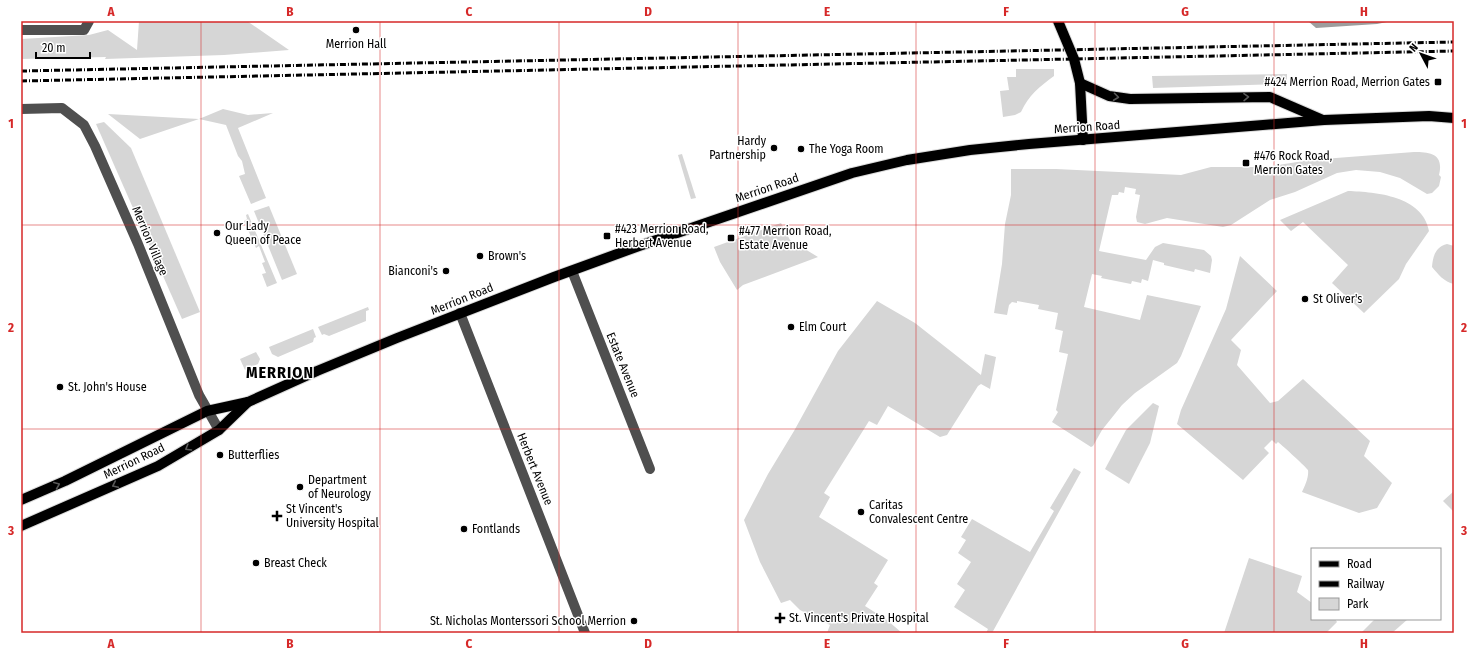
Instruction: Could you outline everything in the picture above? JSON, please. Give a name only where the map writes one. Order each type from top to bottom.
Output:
[{"type":"main road","points":[[1058,21],[1074,59],[1080,83],[1083,140]]},
{"type":"main road","name":"Merrion Road","points":[[1080,83],[1109,96],[1130,99],[1270,97],[1324,120]]},
{"type":"main road","name":"Merrion Road","points":[[21,500],[65,481],[207,411],[248,402],[317,371],[460,313],[640,246],[852,173],[907,160],[963,151],[1030,144],[1324,120],[1429,116],[1454,118]]},
{"type":"main road","name":"Merrion Road","points":[[21,526],[158,466],[218,430],[248,402]]},
{"type":"street","points":[[21,30],[84,30],[89,21]]},
{"type":"street","name":"Merrion Village","points":[[21,109],[62,108],[84,125],[95,146],[138,244],[199,395],[218,430]]},
{"type":"street","name":"Estate Avenue","points":[[572,271],[650,469]]},
{"type":"street","name":"Herbert Avenue","points":[[460,313],[585,633]]},
{"type":"green space","points":[[139,21],[247,21],[289,50],[224,55],[105,59],[106,57],[21,59],[21,39],[89,35],[108,30],[137,50]]},
{"type":"green space","points":[[1016,69],[1054,69],[1054,76],[1035,92],[1027,101],[1021,112],[1015,115],[1003,117],[1000,91],[1009,90],[1007,77],[1016,77]]},
{"type":"green space","points":[[1287,74],[1287,83],[1277,82],[1277,84],[1153,88],[1152,76]]},
{"type":"green space","points":[[223,109],[248,115],[273,113],[238,128],[266,198],[251,204],[239,176],[245,174],[242,161],[238,156],[226,125],[199,119]]},
{"type":"green space","points":[[108,114],[199,119],[140,139]]},
{"type":"green space","points":[[104,122],[131,148],[200,312],[182,319],[96,124]]},
{"type":"green space","points":[[1414,152],[1431,154],[1438,158],[1440,163],[1439,175],[1441,177],[1439,186],[1432,193],[1427,194],[1400,178],[1380,172],[1356,170],[1337,173],[1295,192],[1270,200],[1231,225],[1223,227],[1167,218],[1145,224],[1137,222],[1136,217],[1140,195],[1135,194],[1136,189],[1125,187],[1124,193],[1119,192],[1118,195],[1112,195],[1099,251],[1146,260],[1155,247],[1163,243],[1204,250],[1211,256],[1212,260],[1210,273],[1195,269],[1194,272],[1164,265],[1164,263],[1153,260],[1148,281],[1142,279],[1141,283],[1132,281],[1131,284],[1101,278],[1102,276],[1092,274],[1084,307],[1140,320],[1147,295],[1201,306],[1177,363],[1135,393],[1122,405],[1102,430],[1093,446],[1091,447],[1052,422],[1058,412],[1056,410],[1068,354],[1059,352],[1063,331],[1055,329],[1058,313],[1038,309],[1039,305],[1017,301],[1017,303],[1012,302],[1009,305],[1007,315],[994,313],[1002,264],[1005,224],[1011,195],[1011,169],[1056,169],[1181,175],[1211,167],[1266,167],[1310,160]]},
{"type":"green space","points":[[682,154],[696,198],[691,199],[678,155]]},
{"type":"green space","points":[[1348,191],[1384,195],[1397,198],[1408,203],[1418,210],[1425,219],[1429,231],[1406,264],[1399,279],[1364,313],[1332,283],[1348,265],[1303,222],[1291,231],[1280,220]]},
{"type":"green space","points":[[269,206],[297,274],[282,280],[254,211]]},
{"type":"green space","points":[[248,214],[277,283],[267,287],[262,274],[266,273],[262,263],[265,262],[259,246],[256,248],[244,221],[247,219],[246,215]]},
{"type":"green space","points":[[781,223],[790,240],[818,257],[743,285],[737,290],[720,262],[714,247]]},
{"type":"green space","points":[[1447,244],[1454,246],[1454,284],[1444,280],[1432,267],[1436,252],[1440,247]]},
{"type":"green space","points":[[1240,256],[1277,291],[1231,340],[1241,350],[1237,365],[1270,403],[1278,401],[1303,379],[1370,441],[1364,456],[1392,483],[1377,508],[1359,513],[1302,492],[1308,470],[1278,442],[1276,444],[1272,440],[1264,448],[1269,453],[1243,480],[1177,424],[1181,410],[1226,309]]},
{"type":"green space","points":[[877,301],[915,323],[981,375],[985,354],[996,357],[990,389],[981,384],[978,386],[947,435],[940,437],[888,406],[877,425],[869,421],[824,493],[830,497],[819,517],[888,560],[874,583],[878,586],[865,606],[887,620],[902,633],[827,633],[830,625],[800,610],[790,600],[781,603],[760,562],[744,520],[768,474],[794,431],[838,351]]},
{"type":"green space","points":[[368,307],[369,310],[366,311],[366,321],[329,336],[324,334],[322,335],[318,327]]},
{"type":"green space","points":[[313,329],[316,337],[314,338],[313,342],[278,357],[272,354],[269,347]]},
{"type":"green space","points":[[256,352],[260,359],[258,364],[245,370],[240,359]]},
{"type":"green space","points":[[1153,403],[1159,406],[1150,443],[1129,484],[1105,469],[1126,430]]},
{"type":"green space","points":[[1074,468],[1081,472],[992,633],[986,633],[988,629],[954,607],[965,590],[957,584],[971,562],[958,553],[966,540],[961,537],[972,519],[1030,552],[1054,511],[1050,508]]},
{"type":"green space","points":[[1454,491],[1454,512],[1443,501]]},
{"type":"green space","points":[[1249,558],[1302,576],[1297,592],[1311,602],[1311,620],[1336,620],[1337,622],[1326,633],[1224,633]]},
{"type":"green space","points":[[1374,620],[1407,620],[1392,633],[1361,633]]},
{"type":"shaded area","points":[[1308,21],[1392,21],[1377,24],[1316,28]]},
{"type":"railway","points":[[21,71],[1454,42]]},
{"type":"railway","points":[[21,81],[1454,51]]},
{"type":"place","name":"Merrion Hall","points":[[356,30]]},
{"type":"place","name":"#424 Merrion Road, Merrion Gates","points":[[1438,82]]},
{"type":"place","name":"Hardy Partnership","points":[[774,148]]},
{"type":"place","name":"The Yoga Room","points":[[801,149]]},
{"type":"place","name":"#476 Rock Road, Merrion Gates","points":[[1246,163]]},
{"type":"place","name":"Our Lady Queen of Peace","points":[[217,233]]},
{"type":"place","name":"#423 Merrion Road, Herbert Avenue","points":[[607,236]]},
{"type":"place","name":"#477 Merrion Road, Estate Avenue","points":[[731,238]]},
{"type":"place","name":"Brown's","points":[[480,256]]},
{"type":"place","name":"Bianconi's","points":[[446,271]]},
{"type":"place","name":"St Oliver's","points":[[1305,299]]},
{"type":"place","name":"Elm Court","points":[[791,327]]},
{"type":"place","name":"St. John's House","points":[[60,387]]},
{"type":"place","name":"Butterflies","points":[[220,455]]},
{"type":"place","name":"Department of Neurology","points":[[300,487]]},
{"type":"place","name":"Caritas Convalescent Centre","points":[[861,512]]},
{"type":"place","name":"St Vincent's University Hospital","points":[[277,516]]},
{"type":"place","name":"Fontlands","points":[[464,529]]},
{"type":"place","name":"Breast Check","points":[[256,563]]},
{"type":"place","name":"St. Vincent's Private Hospital","points":[[780,618]]},
{"type":"place","name":"St. Nicholas Monterssori School Merrion","points":[[634,621]]},
{"type":"district","name":"MERRION","points":[[280,372]]}]
